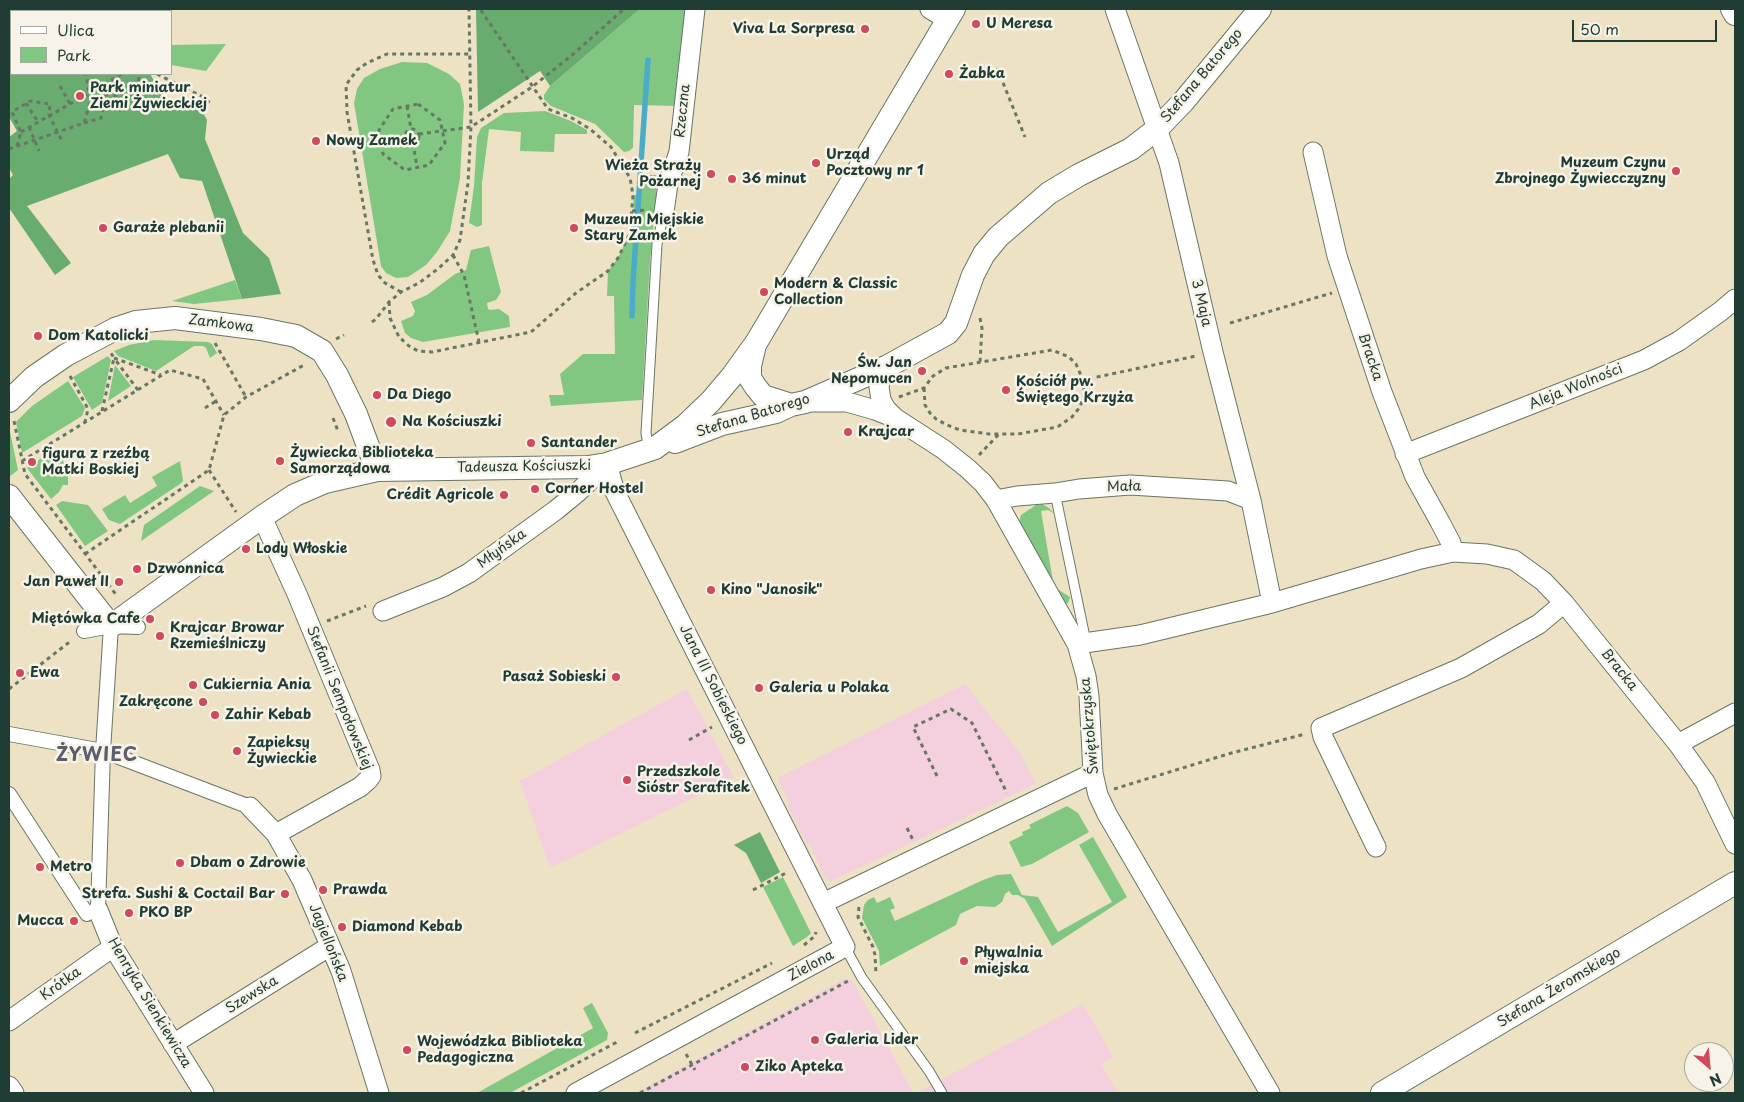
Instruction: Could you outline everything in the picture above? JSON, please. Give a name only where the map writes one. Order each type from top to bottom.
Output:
[{"type":"street","name":"Rzeczna","points":[[664,212],[668,184],[679,152],[696,9]]},
{"type":"street","name":"3 Maja","points":[[1115,9],[1169,163],[1213,352],[1251,500],[1272,603]]},
{"type":"street","name":"Stefana Batorego","points":[[652,449],[669,445],[700,431],[722,424],[776,412],[798,404],[888,366],[938,340],[952,330],[973,276],[984,254],[998,237],[1049,194],[1079,174],[1131,148],[1157,129],[1183,102],[1260,9]]},
{"type":"street","points":[[1732,9],[1735,14]]},
{"type":"street","name":"Tadeusza Kościuszki","points":[[111,626],[262,517],[295,495],[325,482],[377,470],[588,467],[607,464],[652,449],[686,425],[734,375],[756,343],[944,12]]},
{"type":"street","name":"Bracka","points":[[1313,152],[1336,256],[1347,289],[1405,454],[1415,477],[1451,543],[1453,552]]},
{"type":"street","name":"Aleja Wolności","points":[[1405,454],[1644,360],[1679,340],[1735,299]]},
{"type":"street","name":"Zamkowa","points":[[11,411],[34,377],[66,355],[115,329],[136,322],[175,318],[261,329],[296,336],[322,351],[337,374],[356,414],[377,470]]},
{"type":"street","points":[[756,343],[750,366],[750,378],[755,386],[763,396],[798,404]]},
{"type":"street","points":[[888,366],[881,378],[879,387],[884,404],[894,418]]},
{"type":"street","name":"Świętokrzyska","points":[[798,404],[847,402],[894,418],[943,449],[967,468],[983,483],[996,500],[1081,643],[1089,696],[1093,773],[1098,795],[1121,840],[1270,1093]]},
{"type":"street","name":"Jana III Sobieskiego","points":[[607,464],[610,480],[626,513],[824,903]]},
{"type":"street","name":"Młyńska","points":[[376,608],[443,587],[468,573],[556,510],[607,464]]},
{"type":"street","name":"Mała","points":[[996,500],[1055,494],[1078,489],[1130,485],[1228,491],[1251,500]]},
{"type":"street","points":[[9,496],[111,626],[92,912]]},
{"type":"street","name":"Stefanii Sempołowskiej","points":[[262,517],[311,627],[371,776],[360,787],[276,834]]},
{"type":"street","name":"Bracka","points":[[1081,643],[1140,635],[1272,603],[1421,558],[1453,552],[1487,554],[1514,560],[1543,582],[1564,603],[1678,744],[1705,782],[1735,844]]},
{"type":"street","points":[[1376,846],[1323,736],[1321,728],[1461,668],[1539,624],[1564,603]]},
{"type":"street","points":[[84,631],[111,626],[138,627]]},
{"type":"street","points":[[1678,744],[1735,713]]},
{"type":"street","points":[[9,734],[103,750],[250,807]]},
{"type":"street","points":[[824,903],[1093,773]]},
{"type":"street","points":[[9,794],[92,912]]},
{"type":"street","name":"Jagiellońska","points":[[250,807],[276,834],[302,880],[341,971],[379,1093]]},
{"type":"street","name":"Stefana Żeromskiego","points":[[1382,1093],[1735,883]]},
{"type":"street","name":"Zielona","points":[[576,1093],[846,948],[824,903]]},
{"type":"street","name":"Henryka Sienkiewicza","points":[[92,912],[204,1093]]},
{"type":"street","name":"Szewska","points":[[173,1044],[330,946]]},
{"type":"street","name":"Krótka","points":[[9,1021],[113,947]]},
{"type":"street","points":[[9,1086],[14,1093]]},
{"type":"lane","points":[[652,449],[646,433],[656,254],[664,212]]},
{"type":"lane","points":[[1055,494],[1081,643]]},
{"type":"lane","points":[[846,948],[862,978],[929,1071],[942,1093]]},
{"type":"path","points":[[9,16],[10,9]]},
{"type":"path","points":[[372,322],[388,302],[440,268],[453,255],[460,240],[468,183],[471,127],[469,9]]},
{"type":"path","points":[[388,302],[390,318],[399,337],[418,351],[432,352],[532,332],[576,293],[608,271],[618,258],[630,233],[633,195],[630,178],[611,147],[590,129],[572,118],[548,109],[480,9]]},
{"type":"path","points":[[419,134],[471,127],[532,87],[571,56],[624,9]]},
{"type":"path","points":[[401,292],[386,283],[378,275],[373,260],[347,112],[346,85],[357,70],[387,54],[469,54]]},
{"type":"path","points":[[997,68],[1025,137]]},
{"type":"path","points":[[84,123],[90,103],[86,75]]},
{"type":"path","points":[[16,146],[21,132],[120,75]]},
{"type":"path","points":[[101,86],[111,95],[118,96],[130,92],[138,82],[138,75]]},
{"type":"path","points":[[159,75],[203,97],[210,103]]},
{"type":"path","points":[[60,86],[70,104]]},
{"type":"path","points":[[9,149],[101,118],[107,91]]},
{"type":"path","points":[[130,92],[137,104]]},
{"type":"path","points":[[103,107],[120,110],[148,99]]},
{"type":"path","points":[[21,132],[12,112],[30,101],[50,104],[49,115],[62,141]]},
{"type":"path","points":[[26,103],[38,122]]},
{"type":"path","points":[[418,104],[440,120],[444,143],[429,165],[405,170],[383,154],[379,130],[393,109],[407,106],[418,104]]},
{"type":"path","points":[[407,106],[411,129]]},
{"type":"path","points":[[29,127],[39,151]]},
{"type":"path","points":[[405,137],[406,132],[411,129],[416,130],[419,134]]},
{"type":"path","points":[[413,143],[418,140],[419,134]]},
{"type":"path","points":[[353,146],[405,137]]},
{"type":"path","points":[[405,137],[408,142],[413,143]]},
{"type":"path","points":[[413,143],[417,167]]},
{"type":"path","points":[[633,211],[643,210]]},
{"type":"path","points":[[453,255],[464,275],[479,342]]},
{"type":"path","points":[[1230,323],[1347,289]]},
{"type":"path","points":[[979,312],[982,328],[980,362]]},
{"type":"path","points":[[208,340],[214,342],[246,397]]},
{"type":"path","points":[[110,352],[115,349]]},
{"type":"path","points":[[894,418],[898,402],[897,397],[924,388],[933,376],[946,368],[1052,350],[1068,357],[1076,364],[1082,380],[1084,395],[1080,406],[1072,417],[1059,426],[1018,434],[960,430],[947,425],[936,419],[925,405],[924,388]]},
{"type":"path","points":[[1082,380],[1213,352]]},
{"type":"path","points":[[114,358],[162,375]]},
{"type":"path","points":[[114,358],[138,390]]},
{"type":"path","points":[[102,411],[114,358]]},
{"type":"path","points":[[85,554],[209,470],[224,414],[246,397],[306,364],[309,365]]},
{"type":"path","points":[[22,461],[170,370],[203,379],[224,414]]},
{"type":"path","points":[[70,376],[88,409],[85,422]]},
{"type":"path","points":[[205,408],[216,401]]},
{"type":"path","points":[[11,411],[25,474],[113,591]]},
{"type":"path","points":[[209,470],[238,516]]},
{"type":"path","points":[[311,627],[376,608]]},
{"type":"path","points":[[9,689],[84,631]]},
{"type":"path","points":[[937,776],[913,727],[951,709],[972,723],[1008,794]]},
{"type":"path","points":[[689,740],[712,728],[709,720]]},
{"type":"path","points":[[1111,789],[1228,754],[1299,736],[1321,728]]},
{"type":"path","points":[[906,828],[915,845]]},
{"type":"path","points":[[753,890],[788,872],[790,877]]},
{"type":"path","points":[[861,902],[858,918],[873,947],[876,975]]},
{"type":"path","points":[[803,946],[815,936],[815,925]]},
{"type":"path","points":[[635,1033],[779,959]]},
{"type":"path","points":[[640,1093],[848,980]]},
{"type":"path","points":[[521,1093],[617,1042]]},
{"type":"shaded area","points":[[965,684],[1020,753],[1036,784],[831,881],[825,878],[809,843],[807,844],[788,806],[790,805],[778,778]]},
{"type":"shaded area","name":"Przedszkole Sióstr Serafitek","points":[[687,689],[734,778],[550,868],[520,781]]},
{"type":"shaded area","name":"Galeria Lider","points":[[844,979],[852,980],[913,1093],[636,1093]]},
{"type":"shaded area","points":[[1083,1004],[1113,1057],[1101,1064],[1118,1093],[916,1093]]},
{"type":"green space","points":[[9,9],[138,9],[10,10],[10,75],[151,75],[167,102],[178,99],[198,104],[207,120],[205,139],[243,233],[269,258],[281,294],[242,299],[202,181],[180,178],[168,154],[27,206],[71,263],[55,275],[9,208],[9,179],[13,175],[9,168],[9,137],[17,131],[9,117]]},
{"type":"green space","points":[[476,9],[640,9],[550,86],[540,71],[478,112]]},
{"type":"green space","points":[[640,9],[685,9],[676,106],[634,105],[633,148],[624,152],[595,124],[551,106],[544,99],[544,95],[550,86]]},
{"type":"green space","points":[[226,44],[206,71],[172,65],[172,45]]},
{"type":"green space","points":[[402,62],[427,63],[449,74],[460,84],[464,104],[460,178],[450,231],[426,265],[408,277],[396,278],[386,273],[381,266],[354,103],[357,89],[364,78],[380,69]]},
{"type":"green space","points":[[545,111],[571,121],[587,130],[587,134],[555,134],[554,152],[520,151],[521,132],[489,129],[482,183],[482,225],[477,227],[469,223],[474,186],[477,137],[481,128],[504,113]]},
{"type":"green space","points":[[640,175],[658,175],[650,261],[642,400],[551,406],[549,395],[564,395],[560,374],[583,354],[615,354],[614,296],[607,296],[608,271],[618,258],[630,233],[634,211],[633,195],[640,195]]},
{"type":"green space","points":[[489,246],[501,292],[496,300],[487,303],[488,309],[499,309],[509,316],[510,327],[423,342],[411,338],[405,333],[401,321],[413,316],[415,311],[411,302],[427,295],[455,274],[466,270],[471,250]]},
{"type":"green space","points":[[235,280],[242,299],[194,304],[172,301]]},
{"type":"green space","points":[[154,340],[208,342],[212,344],[217,353],[210,358],[206,348],[194,346],[156,371],[118,356],[114,351],[129,345]]},
{"type":"green space","points":[[108,356],[111,360],[102,403],[92,410],[73,377]]},
{"type":"green space","points":[[115,365],[131,386],[108,401]]},
{"type":"green space","points":[[68,381],[85,408],[82,416],[22,453],[16,422],[32,406]]},
{"type":"green space","points":[[9,427],[18,470],[9,477]]},
{"type":"green space","points":[[53,450],[56,456],[60,457],[68,468],[65,472],[68,475],[68,485],[63,485],[59,492],[51,499],[27,468]]},
{"type":"green space","points":[[180,461],[183,481],[180,484],[120,524],[109,520],[102,509],[125,495],[130,503],[157,486],[152,477]]},
{"type":"green space","points":[[200,486],[214,491],[141,541],[144,525]]},
{"type":"green space","points":[[62,501],[88,505],[108,531],[85,546],[56,505]]},
{"type":"green space","points":[[1042,504],[1055,514],[1048,510],[1041,511],[1054,587],[1070,597],[1068,603],[1065,604],[1061,603],[1055,596],[1019,530],[1021,515],[1036,505]]},
{"type":"green space","points":[[1067,806],[1078,813],[1089,832],[1032,864],[1021,867],[1009,842],[1023,835],[1022,832],[1031,828],[1029,825]]},
{"type":"green space","points":[[760,832],[780,872],[761,883],[746,853],[734,845]]},
{"type":"green space","points":[[1093,837],[1127,897],[1052,946],[1025,899],[1018,895],[1012,895],[1009,891],[1005,894],[1002,902],[995,907],[977,906],[960,914],[956,925],[880,966],[879,951],[862,918],[864,905],[874,897],[877,903],[890,897],[895,908],[890,910],[895,921],[983,880],[997,875],[1011,874],[1022,895],[1038,897],[1058,932],[1112,902],[1079,845]]},
{"type":"green space","points":[[783,877],[811,933],[793,946],[763,887]]},
{"type":"green space","points":[[592,1003],[608,1033],[607,1040],[510,1093],[477,1093],[593,1028],[583,1008]]},
{"type":"waterway","points":[[632,316],[648,60]]},
{"type":"place","name":"U Meresa","points":[[976,24]]},
{"type":"place","name":"Viva La Sorpresa","points":[[865,29]]},
{"type":"place","name":"Żabka","points":[[949,74]]},
{"type":"place","name":"Park miniatur Ziemi Żywieckiej","points":[[80,96]]},
{"type":"place","name":"Nowy Zamek","points":[[316,141]]},
{"type":"place","name":"Urząd Pocztowy nr 1","points":[[816,163]]},
{"type":"place","name":"Muzeum Czynu Zbrojnego Żywiecczyzny","points":[[1676,171]]},
{"type":"place","name":"Wieża Straży Pożarnej","points":[[711,174]]},
{"type":"place","name":"36 minut","points":[[732,179]]},
{"type":"place","name":"Garaże plebanii","points":[[103,228]]},
{"type":"place","name":"Muzeum Miejskie Stary Zamek","points":[[574,228]]},
{"type":"place","name":"Modern & Classic Collection","points":[[764,292]]},
{"type":"place","name":"Dom Katolicki","points":[[38,336]]},
{"type":"place","name":"Św. Jan Nepomucen","points":[[922,371]]},
{"type":"place","name":"Kościół pw. Świętego Krzyża","points":[[1006,390]]},
{"type":"place","name":"Da Diego","points":[[377,395]]},
{"type":"place","name":"Na Kościuszki","points":[[391,422]]},
{"type":"place","name":"Krajcar","points":[[848,432]]},
{"type":"place","name":"Santander","points":[[531,443]]},
{"type":"place","name":"Żywiecka Biblioteka Samorządowa","points":[[280,461]]},
{"type":"place","name":"figura z rzeźbą Matki Boskiej","points":[[32,462]]},
{"type":"place","name":"Corner Hostel","points":[[535,489]]},
{"type":"place","name":"Crédit Agricole","points":[[504,495]]},
{"type":"place","name":"Lody Włoskie","points":[[246,549]]},
{"type":"place","name":"Dzwonnica","points":[[137,569]]},
{"type":"place","name":"Jan Paweł II","points":[[119,582]]},
{"type":"place","name":"Kino \"Janosik\"","points":[[711,590]]},
{"type":"place","name":"Miętówka Cafe","points":[[150,619]]},
{"type":"place","name":"Krajcar Browar Rzemieślniczy","points":[[160,636]]},
{"type":"place","name":"Ewa","points":[[20,673]]},
{"type":"place","name":"Pasaż Sobieski","points":[[616,677]]},
{"type":"place","name":"Cukiernia Ania","points":[[193,685]]},
{"type":"place","name":"Galeria u Polaka","points":[[759,688]]},
{"type":"place","name":"Zakręcone","points":[[203,702]]},
{"type":"place","name":"Zahir Kebab","points":[[215,715]]},
{"type":"place","name":"Zapieksy Żywieckie","points":[[237,751]]},
{"type":"place","name":"Przedszkole Sióstr Serafitek","points":[[627,780]]},
{"type":"place","name":"Dbam o Zdrowie","points":[[180,863]]},
{"type":"place","name":"Metro","points":[[40,867]]},
{"type":"place","name":"Prawda","points":[[323,890]]},
{"type":"place","name":"Strefa. Sushi & Coctail Bar","points":[[285,894]]},
{"type":"place","name":"PKO BP","points":[[129,913]]},
{"type":"place","name":"Mucca","points":[[74,921]]},
{"type":"place","name":"Diamond Kebab","points":[[342,927]]},
{"type":"place","name":"Pływalnia miejska","points":[[964,961]]},
{"type":"place","name":"Galeria Lider","points":[[815,1040]]},
{"type":"place","name":"Wojewódzka Biblioteka Pedagogiczna","points":[[407,1050]]},
{"type":"place","name":"Ziko Apteka","points":[[745,1067]]},
{"type":"district","name":"ŻYWIEC","points":[[97,756]]}]
